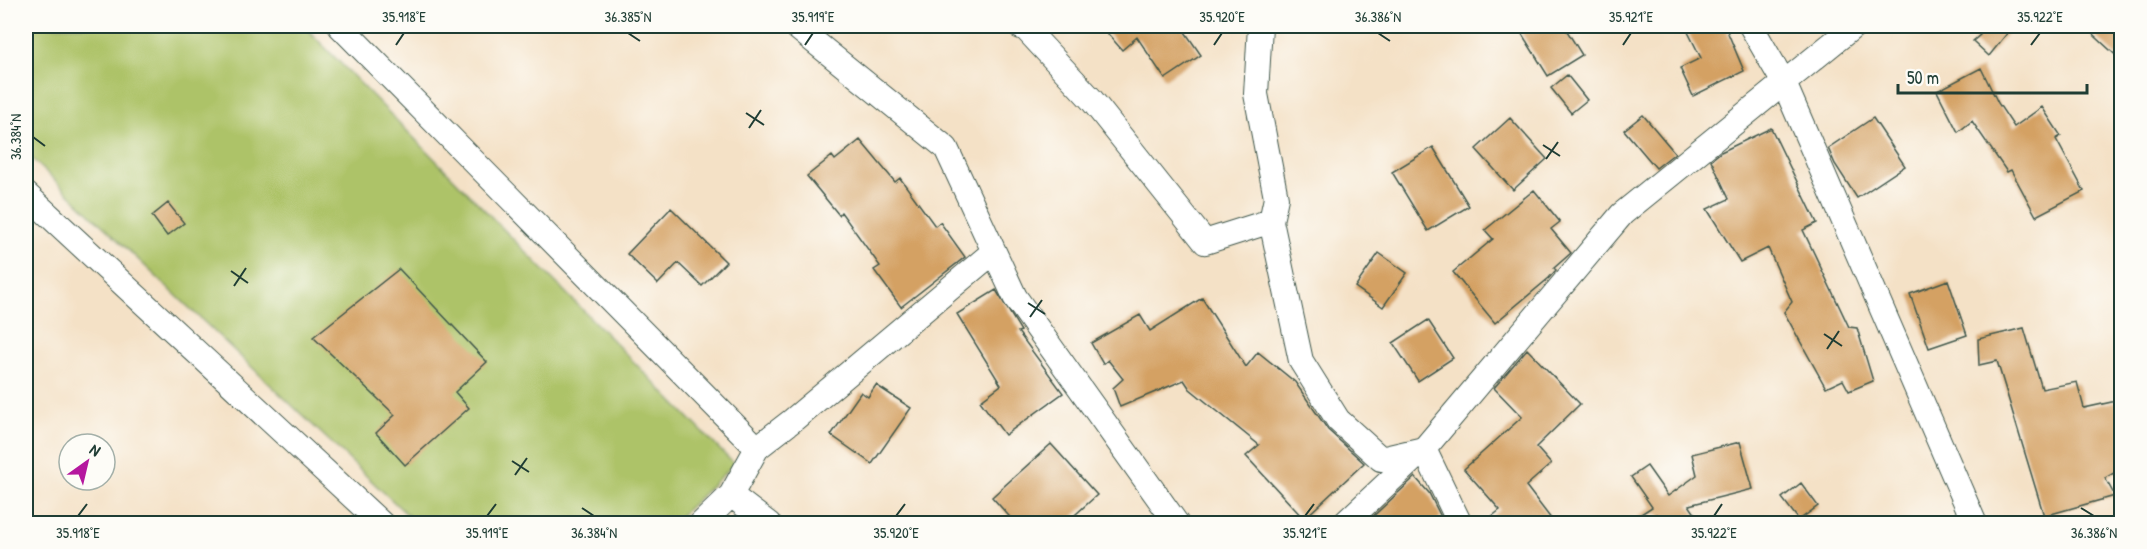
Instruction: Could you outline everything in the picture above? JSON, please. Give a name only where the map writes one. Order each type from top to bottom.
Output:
[{"type":"street","points":[[340,26],[757,448]]},
{"type":"street","points":[[795,26],[946,148],[992,253],[1015,297],[1177,524]]},
{"type":"street","points":[[1019,26],[1026,30],[1091,99],[1205,242],[1271,221]]},
{"type":"street","points":[[1260,26],[1256,94],[1276,198],[1271,221],[1301,361],[1338,420],[1381,459],[1424,449]]},
{"type":"street","points":[[1751,26],[1784,83],[1975,524]]},
{"type":"street","points":[[1344,524],[1424,449],[1622,214],[1854,26]]},
{"type":"street","points":[[26,194],[382,524]]},
{"type":"street","points":[[701,524],[731,495],[757,448],[992,253]]},
{"type":"street","points":[[1424,449],[1460,524]]},
{"type":"street","points":[[731,495],[769,524]]},
{"type":"green space","points":[[26,26],[304,26],[734,464],[673,523],[416,523],[26,153]]},
{"type":"building","points":[[1101,26],[1181,26],[1201,55],[1165,79],[1137,37],[1122,50]]},
{"type":"building","points":[[1517,26],[1564,26],[1582,55],[1548,76]]},
{"type":"building","points":[[1685,26],[1725,26],[1744,71],[1693,96],[1680,68],[1701,58]]},
{"type":"building","points":[[1970,26],[2013,26],[1989,56],[1973,41],[1980,35]]},
{"type":"building","points":[[2084,26],[2121,26],[2121,60]]},
{"type":"building","points":[[1981,68],[1998,103],[2014,127],[2042,107],[2061,136],[2056,139],[2084,191],[2036,216],[2011,170],[2007,172],[1972,121],[1958,132],[1937,91]]},
{"type":"building","points":[[1567,75],[1587,100],[1571,113],[1551,88]]},
{"type":"building","points":[[1643,115],[1675,153],[1656,168],[1624,130]]},
{"type":"building","points":[[1510,118],[1547,159],[1513,190],[1476,149]]},
{"type":"building","points":[[1873,118],[1905,166],[1857,198],[1835,164],[1828,148]]},
{"type":"building","points":[[1771,128],[1817,223],[1803,230],[1849,327],[1857,328],[1873,381],[1849,391],[1843,380],[1826,388],[1784,312],[1792,302],[1768,248],[1740,262],[1707,209],[1729,199],[1711,160],[1721,152]]},
{"type":"building","points":[[860,140],[895,182],[900,178],[935,226],[940,222],[965,257],[901,307],[874,270],[880,266],[841,212],[839,215],[807,176],[832,156],[835,160]]},
{"type":"building","points":[[1433,147],[1469,206],[1428,231],[1392,172]]},
{"type":"building","points":[[1534,190],[1560,222],[1551,229],[1571,253],[1554,268],[1556,270],[1549,278],[1495,323],[1453,272],[1493,239],[1485,230]]},
{"type":"building","points":[[168,203],[184,223],[167,236],[152,216]]},
{"type":"building","points":[[671,208],[726,262],[702,286],[678,263],[658,284],[627,254]]},
{"type":"building","points":[[1379,253],[1407,273],[1383,307],[1355,287]]},
{"type":"building","points":[[399,269],[487,362],[455,392],[469,408],[405,465],[376,433],[395,415],[313,337]]},
{"type":"building","points":[[1948,280],[1967,335],[1929,348],[1910,294]]},
{"type":"building","points":[[996,290],[1021,331],[1018,332],[1063,393],[1005,435],[980,401],[1001,385],[957,314]]},
{"type":"building","points":[[1202,298],[1246,367],[1258,352],[1295,382],[1328,430],[1364,463],[1304,519],[1246,456],[1259,445],[1190,389],[1184,380],[1120,407],[1113,388],[1123,379],[1108,360],[1103,364],[1091,343],[1140,315],[1150,331]]},
{"type":"building","points":[[1428,320],[1453,358],[1418,381],[1393,343]]},
{"type":"building","points":[[2024,328],[2042,389],[2077,382],[2084,408],[2121,400],[2121,469],[2105,478],[2115,496],[2044,516],[1997,361],[1979,365],[1978,339]]},
{"type":"building","points":[[1527,349],[1580,404],[1536,447],[1551,464],[1526,486],[1555,524],[1482,524],[1500,510],[1464,469],[1522,417],[1494,388]]},
{"type":"building","points":[[876,385],[911,408],[872,464],[831,435],[861,392],[868,397]]},
{"type":"building","points":[[1740,442],[1753,489],[1689,505],[1702,524],[1664,524],[1657,514],[1640,518],[1638,516],[1652,507],[1631,477],[1647,466],[1668,496],[1697,475],[1692,454]]},
{"type":"building","points":[[1051,444],[1097,495],[1065,524],[1016,524],[992,497]]},
{"type":"building","points":[[1415,477],[1429,493],[1441,517],[1433,524],[1365,524]]},
{"type":"building","points":[[1801,483],[1818,506],[1799,520],[1782,498]]}]
